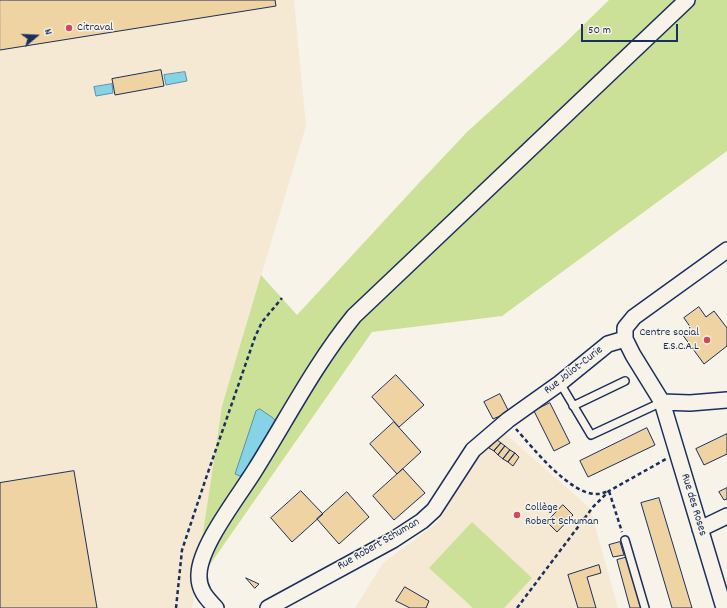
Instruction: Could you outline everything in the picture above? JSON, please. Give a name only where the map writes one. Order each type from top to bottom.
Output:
[{"type":"street","points":[[216,608],[206,598],[200,586],[199,574],[201,561],[217,529],[255,471],[314,373],[342,331],[366,306],[687,0]]},
{"type":"street","points":[[625,339],[625,328],[634,317],[727,250]]},
{"type":"street","name":"Rue Joliot-Curie","points":[[472,450],[508,420],[560,383],[608,344],[625,339]]},
{"type":"street","name":"Rue des Roses","points":[[625,339],[633,355],[662,402],[724,608]]},
{"type":"street","points":[[662,402],[690,403],[727,400]]},
{"type":"street","name":"Rue Robert Schuman","points":[[268,608],[392,540],[422,521],[434,510],[472,450]]},
{"type":"street","points":[[700,529],[727,516]]},
{"type":"lane","points":[[574,406],[625,381]]},
{"type":"lane","points":[[560,383],[591,435],[662,402]]},
{"type":"lane","points":[[625,540],[645,608]]},
{"type":"path","points":[[176,608],[182,550],[205,481],[255,337],[262,322],[282,298]]},
{"type":"path","points":[[508,420],[554,471],[571,484],[587,492],[597,494],[609,491]]},
{"type":"path","points":[[517,608],[593,507],[609,491],[624,481],[677,453]]},
{"type":"path","points":[[609,491],[625,540]]},
{"type":"shaded area","points":[[0,0],[294,0],[306,126],[222,406],[192,608],[0,608]]},
{"type":"shaded area","name":"Collège Robert Schuman","points":[[501,430],[590,508],[618,608],[355,608],[383,563],[438,522],[476,456]]},
{"type":"green space","points":[[609,0],[727,0],[727,151],[502,316],[372,332],[195,586],[222,406],[261,275],[297,315],[467,132],[563,45]]},
{"type":"green space","points":[[472,522],[532,578],[504,608],[473,608],[429,568]]},
{"type":"water","points":[[185,72],[187,81],[166,85],[164,75]]},
{"type":"water","points":[[112,84],[113,93],[96,96],[94,87]]},
{"type":"water","points":[[260,409],[276,421],[249,466],[240,476],[235,474],[256,411]]},
{"type":"building","name":"Citraval","points":[[0,0],[275,0],[276,6],[0,50]]},
{"type":"building","points":[[161,70],[164,86],[115,95],[112,79]]},
{"type":"building","name":"Centre social E.S.C.A.L","points":[[699,307],[706,317],[714,311],[727,328],[727,346],[704,364],[682,334],[691,328],[684,318]]},
{"type":"building","points":[[396,375],[424,405],[399,427],[372,397]]},
{"type":"building","points":[[500,394],[509,412],[493,419],[484,402]]},
{"type":"building","points":[[550,403],[570,443],[554,451],[534,411]]},
{"type":"building","points":[[394,422],[421,452],[397,474],[370,444]]},
{"type":"building","points":[[647,428],[655,445],[588,477],[580,461]]},
{"type":"building","points":[[727,434],[727,454],[704,465],[696,449]]},
{"type":"building","points":[[496,439],[501,443],[494,451],[489,448]]},
{"type":"building","points":[[501,443],[505,446],[498,455],[494,451]]},
{"type":"building","points":[[505,446],[510,450],[503,459],[498,455]]},
{"type":"building","points":[[510,450],[515,453],[508,462],[503,459]]},
{"type":"building","points":[[515,453],[519,457],[513,466],[508,462]]},
{"type":"building","points":[[403,469],[425,493],[394,520],[373,496]]},
{"type":"building","points":[[74,471],[97,608],[0,608],[0,483]]},
{"type":"building","points":[[727,488],[727,499],[724,500],[719,492]]},
{"type":"building","points":[[301,491],[323,514],[292,542],[271,518]]},
{"type":"building","points":[[347,492],[369,517],[339,544],[317,519]]},
{"type":"building","points":[[659,498],[692,608],[672,608],[641,503]]},
{"type":"building","points":[[563,505],[573,515],[557,532],[547,522]]},
{"type":"building","points":[[620,542],[624,555],[613,557],[609,545]]},
{"type":"building","points":[[628,557],[642,608],[630,608],[617,560]]},
{"type":"building","points":[[599,565],[601,573],[587,577],[596,608],[578,608],[568,575]]},
{"type":"building","points":[[246,578],[259,584],[255,588]]},
{"type":"building","points":[[405,587],[429,601],[426,608],[410,608],[396,601]]},
{"type":"place","name":"Citraval","points":[[69,28]]},
{"type":"place","name":"Centre social E.S.C.A.L","points":[[707,340]]},
{"type":"place","name":"Collège Robert Schuman","points":[[517,515]]}]
